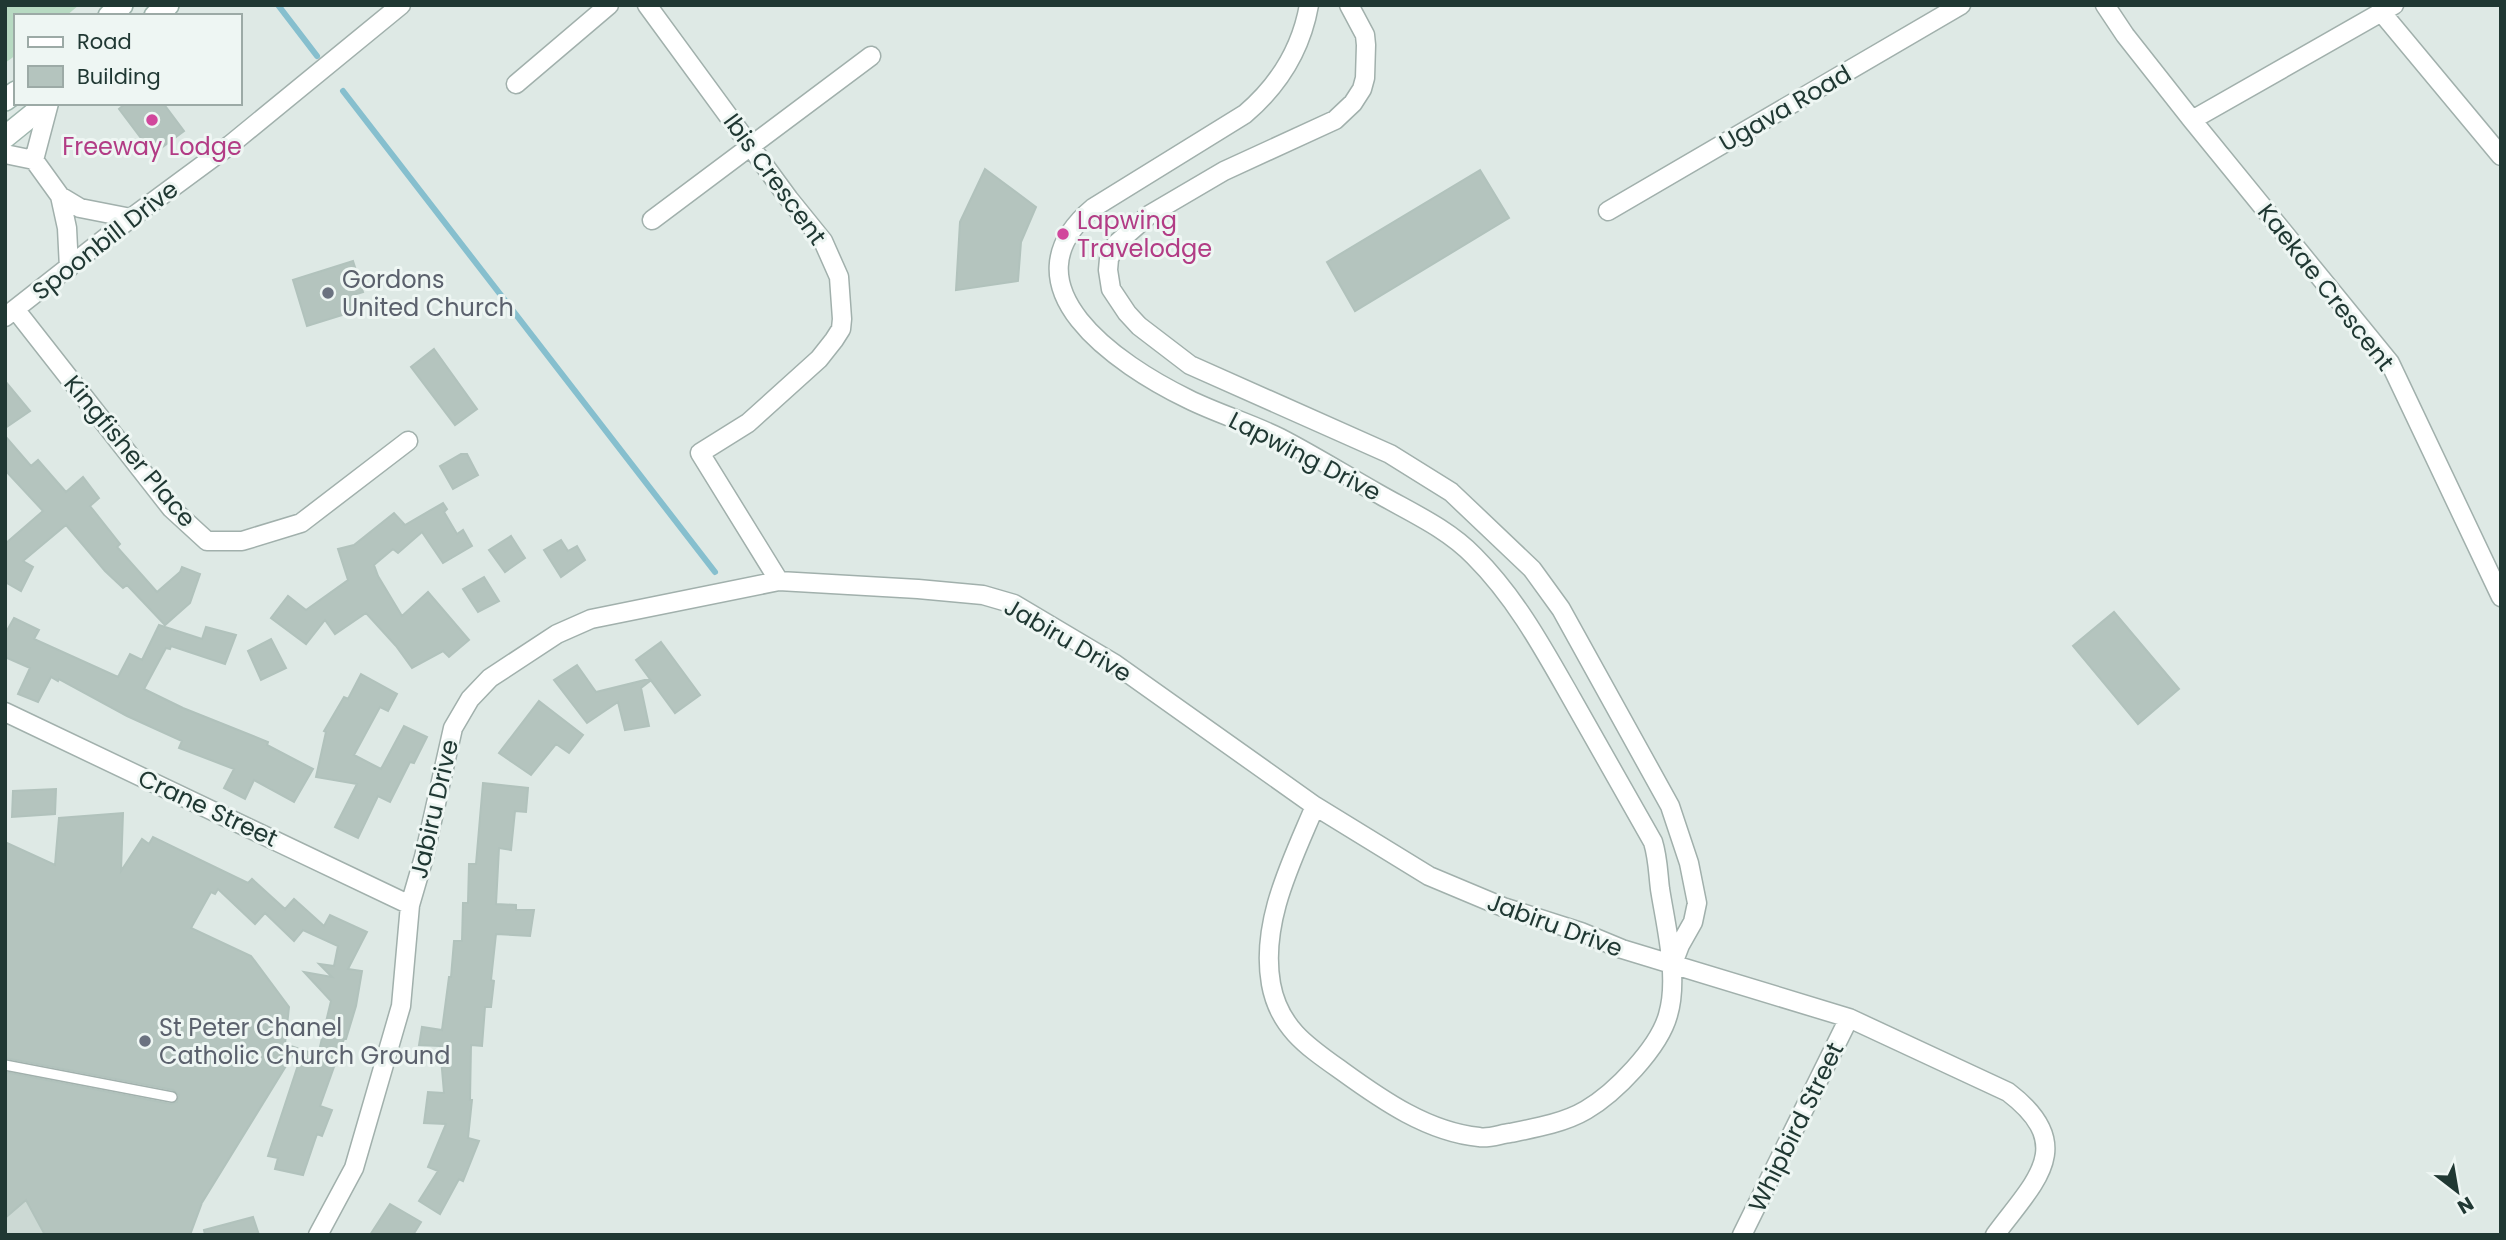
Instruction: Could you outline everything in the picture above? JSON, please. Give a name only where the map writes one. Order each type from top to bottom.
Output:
[{"type":"main road","points":[[5,137],[45,105]]},
{"type":"street","name":"Spoonbill Drive","points":[[10,313],[230,145],[401,5]]},
{"type":"street","points":[[516,84],[610,5]]},
{"type":"street","name":"Ibis Crescent","points":[[647,5],[789,199],[823,241],[839,277],[841,329],[819,359],[748,423],[700,453],[779,581]]},
{"type":"street","name":"Lapwing Drive","points":[[1309,5],[1292,59],[1262,99],[1245,114],[1093,208],[1073,228],[1063,248],[1058,271],[1065,298],[1087,330],[1143,374],[1188,399],[1280,438],[1447,533],[1474,555],[1526,618],[1653,842],[1658,859],[1659,885],[1672,966]]},
{"type":"street","points":[[1315,806],[1283,883],[1270,937],[1270,982],[1278,1012],[1301,1042],[1371,1093],[1429,1124],[1480,1138],[1541,1127],[1585,1111],[1623,1082],[1649,1050],[1668,1016],[1672,966],[1693,922],[1697,903],[1689,863],[1670,806],[1561,609],[1532,569],[1451,492],[1390,454],[1190,365],[1139,326],[1111,289],[1109,259],[1116,244],[1149,215],[1224,170],[1335,120],[1353,103],[1365,78],[1366,45],[1365,35],[1349,5]]},
{"type":"street","name":"Ugava Road","points":[[1608,211],[1961,5]]},
{"type":"street","name":"Kaekae Crescent","points":[[2105,5],[2125,36],[2390,363],[2501,597]]},
{"type":"street","points":[[2192,120],[2388,9],[2501,156]]},
{"type":"street","points":[[652,220],[871,56]]},
{"type":"street","points":[[34,160],[48,105]]},
{"type":"street","points":[[5,154],[34,160],[60,196],[80,208],[131,218]]},
{"type":"street","points":[[60,196],[67,228],[69,268]]},
{"type":"street","name":"Kingfisher Place","points":[[10,313],[171,508],[207,541],[242,541],[301,523],[408,441]]},
{"type":"street","name":"Jabiru Drive","points":[[318,1235],[354,1168],[401,1006],[410,905],[424,857],[453,728],[470,699],[490,678],[557,634],[591,619],[779,581],[984,595],[1014,604],[1115,664],[1315,806],[1429,876],[1503,906],[1672,966],[1849,1018],[2008,1092],[2024,1105],[2034,1118],[2046,1154],[2043,1166],[1995,1235]]},
{"type":"street","name":"Crane Street","points":[[5,712],[410,905]]},
{"type":"street","name":"Whipbird Street","points":[[1742,1235],[1849,1018]]},
{"type":"lane","points":[[5,1065],[172,1097]]},
{"type":"shaded area","points":[[5,1163],[45,1235],[5,1235]]},
{"type":"green space","points":[[5,5],[79,5],[68,14],[14,14],[14,56],[5,63]]},
{"type":"building","name":"Freeway Lodge","points":[[124,105],[164,105],[184,131],[153,154],[119,109]]},
{"type":"building","points":[[985,169],[1036,207],[1021,242],[1018,281],[956,290],[960,222]]},
{"type":"building","points":[[1480,170],[1509,218],[1355,311],[1327,262]]},
{"type":"building","name":"Gordons United Church","points":[[353,261],[363,292],[353,295],[358,310],[307,326],[293,280]]},
{"type":"building","points":[[434,349],[477,409],[455,425],[411,367]]},
{"type":"building","points":[[5,381],[30,411],[5,428]]},
{"type":"building","points":[[5,436],[31,466],[38,460],[66,492],[83,477],[99,498],[90,506],[120,544],[117,547],[157,592],[180,572],[182,567],[200,574],[190,603],[165,625],[127,585],[123,588],[105,571],[66,525],[23,561],[33,567],[21,591],[5,582],[5,544],[43,511],[5,470]]},
{"type":"building","points":[[461,454],[467,454],[478,475],[453,489],[440,466]]},
{"type":"building","points":[[443,503],[447,509],[444,512],[457,534],[463,530],[472,546],[443,563],[422,532],[398,553],[393,549],[374,565],[402,616],[428,592],[469,640],[449,657],[443,651],[412,668],[366,613],[335,634],[325,620],[306,644],[271,618],[288,596],[306,610],[348,580],[338,549],[354,545],[394,513],[405,525]]},
{"type":"building","points":[[511,536],[525,558],[505,572],[489,550]]},
{"type":"building","points":[[561,540],[568,551],[577,546],[585,560],[561,577],[544,550]]},
{"type":"building","points":[[484,577],[499,601],[478,612],[463,589]]},
{"type":"building","points":[[2114,612],[2179,689],[2138,724],[2073,646]]},
{"type":"building","points":[[14,618],[39,630],[34,639],[118,677],[130,654],[142,660],[159,625],[202,639],[206,627],[236,635],[225,664],[171,646],[170,649],[166,648],[144,689],[183,708],[268,742],[267,745],[313,769],[294,802],[254,780],[245,799],[224,788],[234,769],[179,748],[182,741],[127,716],[59,679],[58,681],[51,677],[38,702],[18,694],[30,668],[5,657],[5,634]]},
{"type":"building","points":[[271,639],[286,668],[261,680],[248,651]]},
{"type":"building","points":[[661,642],[700,695],[675,713],[636,660]]},
{"type":"building","points":[[577,665],[596,692],[649,679],[641,688],[649,726],[625,730],[618,702],[587,723],[554,680]]},
{"type":"building","points":[[361,674],[397,694],[388,711],[380,707],[354,755],[381,769],[404,726],[427,737],[414,763],[410,762],[390,802],[378,796],[358,838],[335,827],[357,784],[316,777],[326,732],[324,731],[344,697],[348,699]]},
{"type":"building","points":[[539,701],[583,735],[569,753],[556,744],[531,775],[499,753]]},
{"type":"building","points":[[483,783],[528,788],[526,812],[515,811],[511,850],[499,848],[496,904],[516,905],[516,910],[534,910],[530,936],[496,934],[491,1007],[485,1007],[482,1046],[471,1045],[472,1100],[468,1138],[479,1141],[463,1181],[459,1179],[440,1214],[419,1201],[438,1171],[428,1167],[446,1124],[424,1123],[428,1092],[444,1093],[440,1046],[419,1045],[422,1027],[442,1030],[454,941],[462,941],[463,903],[468,903],[469,864],[476,864]]},
{"type":"building","points":[[56,789],[55,814],[12,817],[13,791]]},
{"type":"building","name":"St Peter Chanel Catholic Church Ground","points":[[123,813],[121,871],[142,839],[149,844],[153,837],[248,883],[252,879],[285,909],[294,899],[324,926],[330,915],[367,932],[348,969],[362,971],[356,1006],[320,1106],[332,1110],[322,1136],[317,1134],[303,1175],[275,1169],[278,1158],[268,1156],[303,1050],[318,1055],[331,1001],[304,972],[332,977],[319,964],[334,966],[338,946],[303,930],[294,941],[265,913],[255,924],[218,889],[215,894],[211,892],[191,928],[251,956],[289,1007],[285,1044],[297,1048],[203,1200],[190,1235],[45,1235],[26,1200],[5,1218],[5,1072],[171,1104],[177,1102],[179,1095],[173,1090],[5,1058],[5,842],[55,865],[59,818]]},
{"type":"building","points":[[390,1204],[421,1222],[413,1235],[370,1235]]},
{"type":"building","points":[[253,1217],[259,1235],[205,1235],[204,1230]]},
{"type":"waterway","points":[[278,5],[317,56]]},
{"type":"waterway","points":[[343,91],[715,572]]},
{"type":"place","name":"Freeway Lodge","points":[[152,120]]},
{"type":"place","name":"Lapwing Travelodge","points":[[1063,234]]},
{"type":"place","name":"Gordons United Church","points":[[328,293]]},
{"type":"place","name":"St Peter Chanel Catholic Church Ground","points":[[145,1041]]}]
